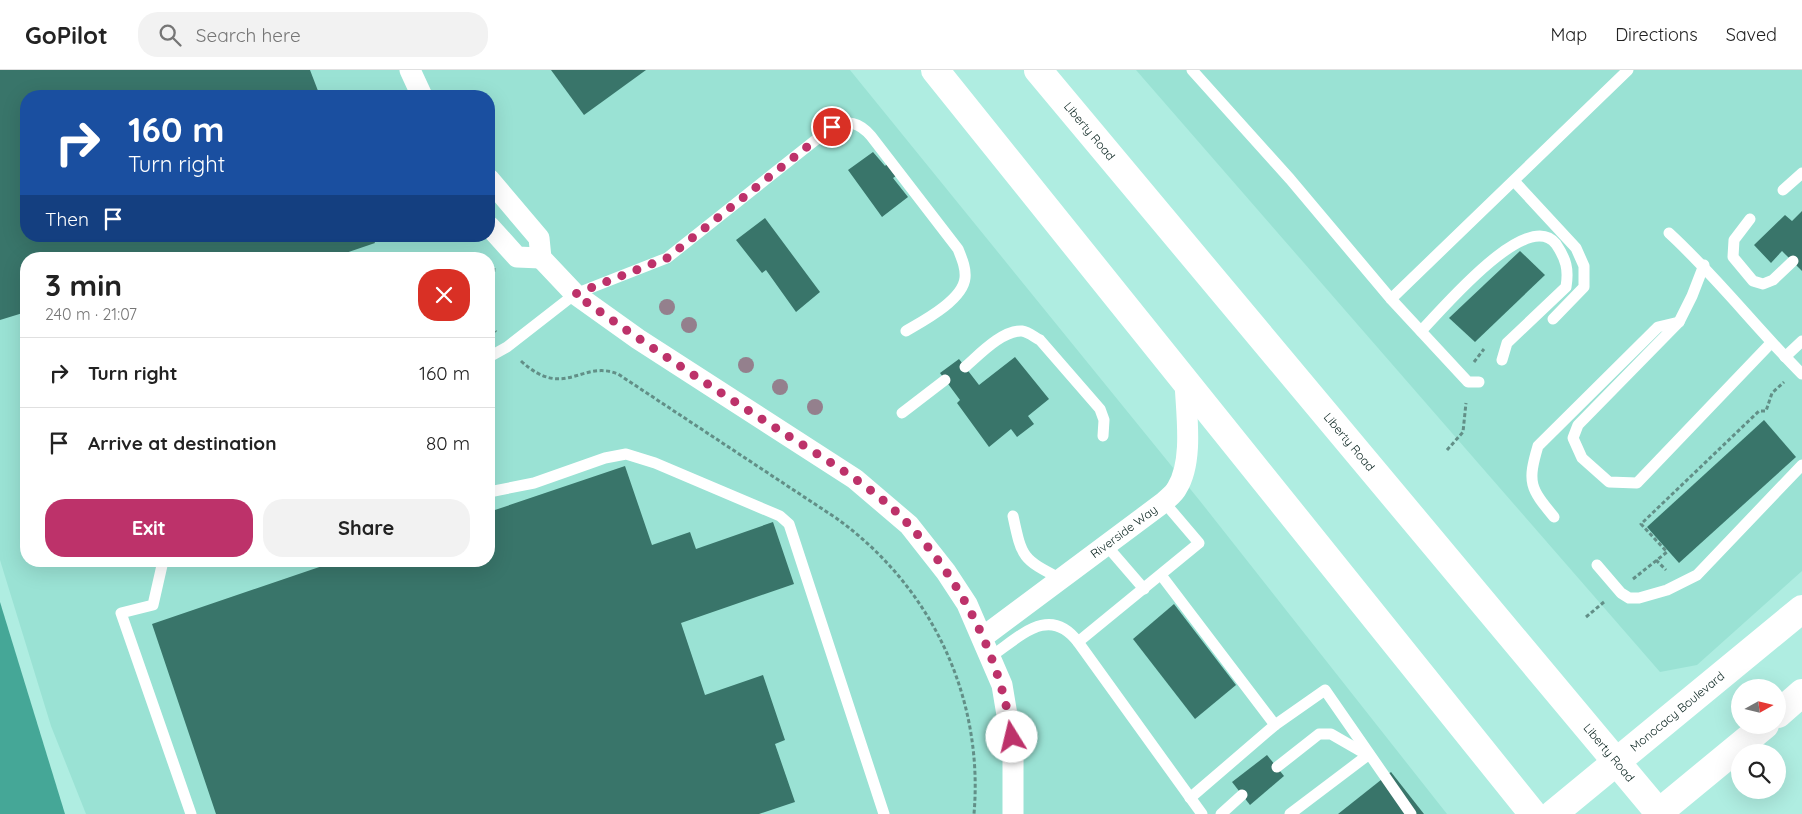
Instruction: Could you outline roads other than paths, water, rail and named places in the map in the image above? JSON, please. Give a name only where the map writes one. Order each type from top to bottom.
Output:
[{"type":"main road","points":[[934,70],[1533,814]]},
{"type":"main road","name":"Liberty Road","points":[[1038,70],[1658,814]]},
{"type":"main road","name":"Monocacy Boulevard","points":[[1553,814],[1802,609]]},
{"type":"main road","points":[[1786,707],[1802,693]]},
{"type":"main road","points":[[1658,814],[1754,734]]},
{"type":"street","points":[[410,70],[419,90]]},
{"type":"street","points":[[495,186],[539,238],[542,258],[575,294],[638,338],[855,479],[909,525],[946,572],[967,604],[1002,685],[1010,722],[1015,770],[1014,814]]},
{"type":"street","points":[[495,233],[516,257],[542,258]]},
{"type":"street","name":"Riverside Way","points":[[987,647],[1061,579],[1164,502],[1176,490],[1185,472],[1187,431],[1185,381]]},
{"type":"lane","points":[[1192,70],[1290,179],[1391,299],[1468,382],[1479,382]]},
{"type":"lane","points":[[1391,299],[1628,70]]},
{"type":"lane","points":[[495,354],[507,347],[575,294],[667,258],[832,127],[845,122],[857,123],[871,136],[958,249],[965,266],[963,288],[932,315],[906,331]]},
{"type":"lane","points":[[1783,190],[1802,172]]},
{"type":"lane","points":[[1514,181],[1576,248],[1584,266],[1584,287],[1553,319]]},
{"type":"lane","points":[[1750,219],[1734,240],[1732,257],[1752,280],[1762,284],[1773,280],[1793,261]]},
{"type":"lane","points":[[1669,233],[1704,265],[1771,343],[1800,372]]},
{"type":"lane","points":[[1421,331],[1495,257],[1518,241],[1539,236],[1552,240],[1565,257],[1568,275],[1566,287],[1507,343],[1502,360]]},
{"type":"lane","points":[[1704,265],[1692,296],[1678,322],[1578,425],[1574,438],[1582,458],[1609,482],[1637,483],[1771,343]]},
{"type":"lane","points":[[1554,517],[1534,493],[1530,471],[1538,446],[1658,327],[1678,322]]},
{"type":"lane","points":[[965,367],[1009,334],[1021,331],[1029,333],[1040,340],[1100,409],[1104,420],[1103,436]]},
{"type":"lane","points":[[1786,357],[1802,341]]},
{"type":"lane","points":[[902,413],[945,380]]},
{"type":"lane","points":[[495,491],[534,483],[605,458],[626,454],[655,463],[780,516],[789,524],[884,814]]},
{"type":"lane","points":[[1597,565],[1618,590],[1629,598],[1639,598],[1668,590],[1697,575],[1802,465]]},
{"type":"lane","points":[[1078,642],[1199,543],[1164,502]]},
{"type":"lane","points":[[1013,516],[1021,550],[1028,561],[1061,579]]},
{"type":"lane","points":[[1106,545],[1144,588]]},
{"type":"lane","points":[[162,567],[153,605],[121,613],[192,814]]},
{"type":"lane","points":[[1161,575],[1275,725]]},
{"type":"lane","points":[[987,647],[1041,624],[1054,624],[1065,628],[1078,642],[1202,814]]},
{"type":"lane","points":[[1190,798],[1275,725],[1325,690],[1368,755],[1411,814]]},
{"type":"lane","points":[[1277,767],[1319,734],[1331,734],[1368,755]]},
{"type":"lane","points":[[1290,814],[1368,755]]},
{"type":"lane","points":[[1221,814],[1242,796]]}]
